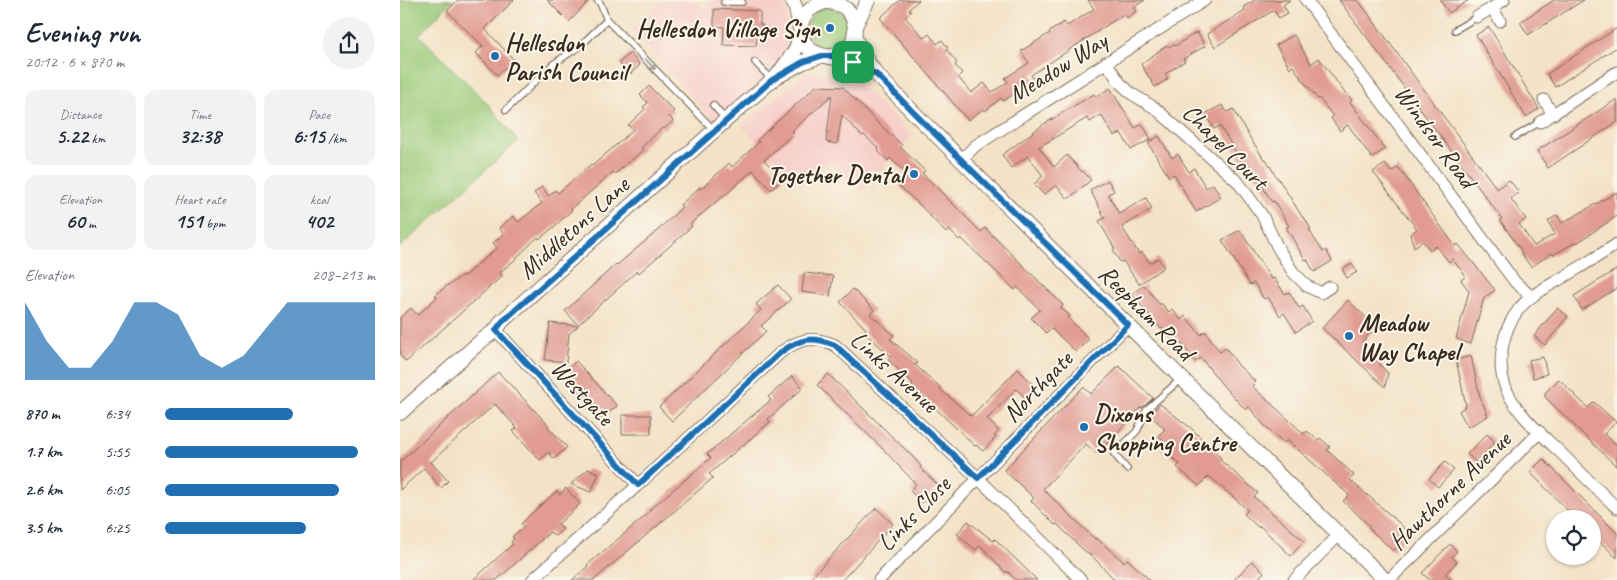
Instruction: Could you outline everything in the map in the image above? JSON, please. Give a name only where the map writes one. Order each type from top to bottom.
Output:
[{"type":"street","name":"Reepham Road","points":[[792,0],[806,45],[812,52],[853,62],[877,75]]},
{"type":"street","points":[[801,31],[802,18],[814,6],[826,1],[853,0]]},
{"type":"street","points":[[826,56],[843,52],[850,46],[868,0]]},
{"type":"street","name":"Meadow Way","points":[[962,159],[975,146],[1205,0]]},
{"type":"street","name":"Windsor Road","points":[[1306,0],[1515,282],[1532,296]]},
{"type":"street","points":[[1477,17],[1504,0]]},
{"type":"street","name":"Reepham Road","points":[[826,1],[844,7],[852,15],[855,31],[869,64],[877,75],[1385,580]]},
{"type":"street","points":[[1492,8],[1500,22]]},
{"type":"street","name":"Middletons Lane","points":[[400,413],[496,330],[514,311],[775,78],[795,51],[801,31]]},
{"type":"street","name":"Middletons Lane","points":[[775,78],[803,62],[826,56]]},
{"type":"street","name":"Chapel Court","points":[[1106,62],[1120,83],[1132,94],[1155,108],[1238,182],[1262,215],[1278,248],[1293,272],[1306,286],[1325,290],[1328,303]]},
{"type":"street","points":[[1540,122],[1617,72]]},
{"type":"street","points":[[1544,100],[1553,114]]},
{"type":"street","name":"Hawthorne Avenue","points":[[1617,244],[1532,296],[1519,309],[1510,323],[1502,344],[1501,366],[1506,388],[1518,407],[1540,432],[1617,508]]},
{"type":"street","name":"Northgate","points":[[978,478],[1128,325]]},
{"type":"street","name":"Westgate","points":[[496,330],[638,485]]},
{"type":"street","name":"Links Avenue","points":[[532,580],[638,485],[781,352],[794,342],[822,340],[835,345],[978,478],[1081,580]]},
{"type":"street","name":"Hawthorne Avenue","points":[[1389,580],[1540,432]]},
{"type":"street","name":"Links Close","points":[[879,580],[978,478]]},
{"type":"street","points":[[1294,580],[1339,535]]},
{"type":"lane","points":[[597,0],[607,20],[715,131]]},
{"type":"lane","points":[[724,2],[742,2]]},
{"type":"lane","points":[[1454,30],[1477,17]]},
{"type":"lane","points":[[506,110],[553,64],[579,47],[607,20]]},
{"type":"lane","points":[[756,62],[775,78]]},
{"type":"lane","points":[[713,105],[726,120]]},
{"type":"lane","points":[[1515,137],[1540,122]]},
{"type":"lane","points":[[1128,469],[1114,454],[1136,431],[1147,409],[1182,378]]},
{"type":"shaded area","points":[[663,0],[694,0],[703,9],[713,0],[782,0],[787,8],[787,54],[761,82],[715,123],[633,30]]},
{"type":"shaded area","points":[[807,72],[851,75],[912,136],[861,191],[829,160],[801,187],[741,126]]},
{"type":"green space","points":[[400,0],[453,0],[419,35],[487,103],[518,141],[400,247]]},
{"type":"green space","points":[[832,8],[839,11],[845,17],[848,28],[847,36],[839,45],[832,48],[824,48],[817,45],[809,36],[808,24],[811,17],[820,9]]},
{"type":"building","points":[[458,0],[514,0],[485,29],[514,60],[497,75],[476,53],[483,46],[447,11]]},
{"type":"building","points":[[547,0],[590,0],[569,22]]},
{"type":"building","points":[[900,0],[919,0],[909,9],[911,12],[905,17],[924,38],[929,34],[937,44],[942,40],[948,48],[946,49],[957,63],[955,65],[962,73],[958,77],[971,93],[984,83],[992,92],[1008,82],[1005,78],[1029,63],[1021,51],[1064,22],[1067,26],[1094,9],[1088,0],[1145,0],[1134,7],[1137,11],[1127,18],[1124,14],[1031,75],[1035,81],[1003,101],[1001,98],[985,111],[983,109],[968,120],[880,18]]},
{"type":"building","points":[[1255,0],[1290,0],[1283,5],[1288,13],[1279,18],[1274,10],[1215,47],[1207,34],[1245,10],[1243,7]]},
{"type":"building","points":[[1339,0],[1358,0],[1497,189],[1509,180],[1519,192],[1511,199],[1526,219],[1519,224],[1534,246],[1555,234],[1548,221],[1557,215],[1562,223],[1617,192],[1617,216],[1577,243],[1553,255],[1552,253],[1531,267],[1500,220],[1502,219]]},
{"type":"building","points":[[1440,0],[1469,0],[1449,13]]},
{"type":"building","points":[[1554,0],[1584,0],[1528,35],[1520,22]]},
{"type":"building","points":[[714,9],[760,11],[760,25],[763,25],[763,38],[757,37],[756,46],[723,45],[724,27],[714,26]]},
{"type":"building","points":[[1489,27],[1539,109],[1526,117],[1476,35]]},
{"type":"building","points":[[1617,28],[1617,47],[1555,87],[1547,74]]},
{"type":"building","points":[[1197,32],[1205,46],[1183,59],[1185,61],[1165,74],[1168,79],[1155,87],[1141,64],[1167,45],[1169,47],[1174,44],[1175,46]]},
{"type":"building","points":[[1294,35],[1311,64],[1319,58],[1352,100],[1350,102],[1385,149],[1372,158],[1348,125],[1340,131],[1331,118],[1333,116],[1293,66],[1290,68],[1276,45]]},
{"type":"building","points":[[630,53],[640,65],[630,74],[619,63]]},
{"type":"building","points":[[649,86],[674,111],[669,116],[673,121],[664,129],[662,128],[641,148],[643,150],[615,174],[613,172],[571,209],[554,227],[539,239],[538,237],[500,272],[502,276],[406,362],[400,355],[400,318],[411,308],[418,315],[437,297],[435,295],[449,284],[464,276],[497,248],[493,243],[504,234],[499,228],[513,216],[518,222],[542,203],[534,193],[542,187],[549,196],[555,190],[558,193],[633,130],[628,125],[645,109],[643,107],[648,103],[640,95]]},
{"type":"building","points":[[816,86],[843,87],[902,145],[900,147],[925,171],[922,173],[981,232],[985,228],[1063,305],[1061,308],[1070,316],[1068,318],[1089,339],[1076,352],[1051,328],[1046,333],[1031,318],[1040,310],[1017,287],[1015,290],[961,238],[959,240],[949,230],[946,233],[899,186],[909,176],[890,158],[888,161],[878,151],[879,149],[864,135],[862,136],[842,115],[837,144],[826,142],[832,95],[792,131],[794,133],[764,160],[783,179],[771,190],[753,170],[690,224],[692,226],[679,238],[639,273],[637,271],[578,325],[565,311],[616,264],[655,233],[682,207],[680,205],[700,187],[701,189],[729,163],[732,167],[759,142],[757,140]]},
{"type":"building","points":[[1110,88],[1135,128],[1142,124],[1151,139],[1131,150],[1121,133],[1114,136],[1101,115],[1090,122],[1087,118],[1039,147],[1054,167],[1067,155],[1091,180],[1068,199],[1056,185],[1044,195],[1034,184],[1043,176],[1028,156],[1011,168],[1002,155],[1044,124],[1094,94],[1096,97]]},
{"type":"building","points":[[1617,99],[1617,122],[1548,168],[1537,151]]},
{"type":"building","points":[[1222,105],[1227,112],[1233,109],[1264,160],[1266,159],[1304,217],[1311,229],[1309,230],[1323,252],[1326,250],[1332,261],[1314,272],[1307,259],[1305,260],[1286,227],[1289,226],[1274,201],[1272,202],[1249,165],[1245,167],[1220,126],[1214,129],[1205,114]]},
{"type":"building","points":[[1159,136],[1172,158],[1178,154],[1189,172],[1194,168],[1206,188],[1213,184],[1221,197],[1196,212],[1174,174],[1169,177],[1148,143]]},
{"type":"building","points":[[1385,164],[1391,172],[1398,167],[1455,246],[1458,244],[1495,290],[1484,298],[1471,344],[1456,339],[1469,291],[1461,280],[1466,276],[1452,259],[1449,262],[1436,246],[1430,250],[1423,241],[1414,247],[1410,234],[1417,229],[1373,172]]},
{"type":"building","points":[[1108,180],[1114,191],[1108,194],[1119,214],[1146,198],[1152,209],[1122,227],[1139,254],[1142,252],[1150,263],[1158,258],[1164,267],[1139,284],[1123,261],[1120,262],[1099,221],[1105,218],[1090,190]]},
{"type":"building","points":[[1240,230],[1271,279],[1274,278],[1285,294],[1289,292],[1299,308],[1303,306],[1312,321],[1296,332],[1284,313],[1280,316],[1268,297],[1264,299],[1254,283],[1250,285],[1222,240]]},
{"type":"building","points":[[1352,264],[1357,272],[1347,278],[1342,269]]},
{"type":"building","points":[[1617,269],[1617,288],[1582,310],[1574,296]]},
{"type":"building","points":[[804,273],[833,276],[830,296],[802,292]]},
{"type":"building","points":[[778,285],[791,299],[761,326],[766,331],[672,421],[659,407],[761,310],[756,304]]},
{"type":"building","points":[[1144,285],[1160,305],[1161,303],[1169,312],[1172,309],[1181,320],[1185,316],[1201,335],[1205,331],[1220,352],[1226,348],[1239,366],[1256,382],[1252,386],[1304,434],[1307,431],[1318,440],[1320,438],[1330,447],[1327,450],[1354,475],[1350,480],[1410,534],[1393,551],[1343,501],[1349,495],[1287,440],[1284,443],[1263,424],[1249,407],[1246,410],[1201,358],[1195,362],[1176,336],[1172,339],[1161,329],[1132,294]]},
{"type":"building","points":[[853,289],[874,310],[870,314],[894,335],[890,339],[918,363],[915,365],[971,416],[1018,369],[1036,388],[1026,398],[1016,389],[987,419],[999,431],[983,451],[975,446],[911,385],[913,383],[888,360],[891,356],[864,332],[866,329],[840,302]]},
{"type":"building","name":"Meadow Way Chapel","points":[[1348,300],[1376,327],[1362,342],[1382,361],[1379,364],[1388,373],[1385,387],[1322,328]]},
{"type":"building","points":[[1557,308],[1568,316],[1545,345],[1534,336]]},
{"type":"building","points":[[550,323],[578,326],[569,334],[566,362],[545,360]]},
{"type":"building","points":[[1471,356],[1480,397],[1488,416],[1468,427],[1459,411],[1466,406],[1456,360]]},
{"type":"building","points":[[1543,357],[1547,374],[1533,378],[1529,360]]},
{"type":"building","points":[[576,361],[617,406],[602,418],[562,374]]},
{"type":"building","name":"Dixons Shopping Centre","points":[[1119,366],[1153,398],[1141,407],[1097,454],[1086,444],[1043,489],[1095,539],[1124,562],[1127,559],[1150,580],[1115,580],[1057,524],[1055,525],[1031,501],[1034,498],[1004,470],[1083,387],[1091,394]]},
{"type":"building","points":[[498,372],[567,447],[554,459],[549,452],[540,460],[513,431],[517,428],[495,404],[431,462],[448,481],[441,488],[424,468],[400,490],[400,462]]},
{"type":"building","points":[[828,374],[910,454],[921,466],[920,468],[939,486],[922,503],[910,491],[916,484],[817,385]]},
{"type":"building","points":[[792,376],[803,388],[768,419],[770,422],[709,474],[713,478],[594,580],[572,580],[650,512],[649,510],[711,458],[707,454],[771,400],[768,397]]},
{"type":"building","points":[[1559,379],[1588,408],[1594,402],[1616,422],[1604,434],[1617,445],[1617,467],[1545,397],[1545,393]]},
{"type":"building","points":[[1160,404],[1192,429],[1221,458],[1220,460],[1258,493],[1254,497],[1304,541],[1291,556],[1260,526],[1259,528],[1244,514],[1248,510],[1209,476],[1199,486],[1177,467],[1180,464],[1160,447],[1165,442],[1158,436],[1165,429],[1150,415]]},
{"type":"building","points":[[622,415],[651,415],[651,434],[622,434]]},
{"type":"building","points":[[1487,434],[1495,442],[1476,462],[1467,454]]},
{"type":"building","points":[[1543,459],[1594,510],[1567,510],[1530,472]]},
{"type":"building","points":[[1445,462],[1454,470],[1438,487],[1429,479]]},
{"type":"building","points":[[588,469],[599,473],[591,492],[571,484]]},
{"type":"building","points":[[566,488],[580,504],[558,524],[563,529],[555,536],[550,532],[497,580],[473,580],[513,544],[511,542],[514,539],[512,537],[524,527],[521,524],[532,513],[557,491],[560,495]]},
{"type":"building","points":[[876,508],[893,524],[842,580],[809,580]]},
{"type":"building","points":[[1601,517],[1617,533],[1617,558],[1601,543]]},
{"type":"building","points":[[968,521],[993,541],[995,539],[1037,580],[1016,580],[1007,571],[1006,573],[980,545],[976,550],[957,534]]},
{"type":"building","points":[[1450,544],[1457,551],[1452,557],[1457,562],[1445,574],[1452,580],[1430,580],[1422,573]]},
{"type":"building","points":[[1252,561],[1264,572],[1257,580],[1234,580]]},
{"type":"place","name":"Hellesdon Village Sign","points":[[830,28]]},
{"type":"place","name":"Hellesdon Parish Council","points":[[495,56]]},
{"type":"place","name":"Together Dental","points":[[914,174]]},
{"type":"place","name":"Meadow Way Chapel","points":[[1349,336]]},
{"type":"place","name":"Dixons Shopping Centre","points":[[1084,427]]},
{"type":"route","points":[[821,56],[832,56],[853,62],[877,75],[1128,325],[978,478],[835,345],[822,340],[807,340],[794,342],[781,352],[638,485],[496,330],[502,322],[583,248],[777,76],[803,62],[821,56]]}]
